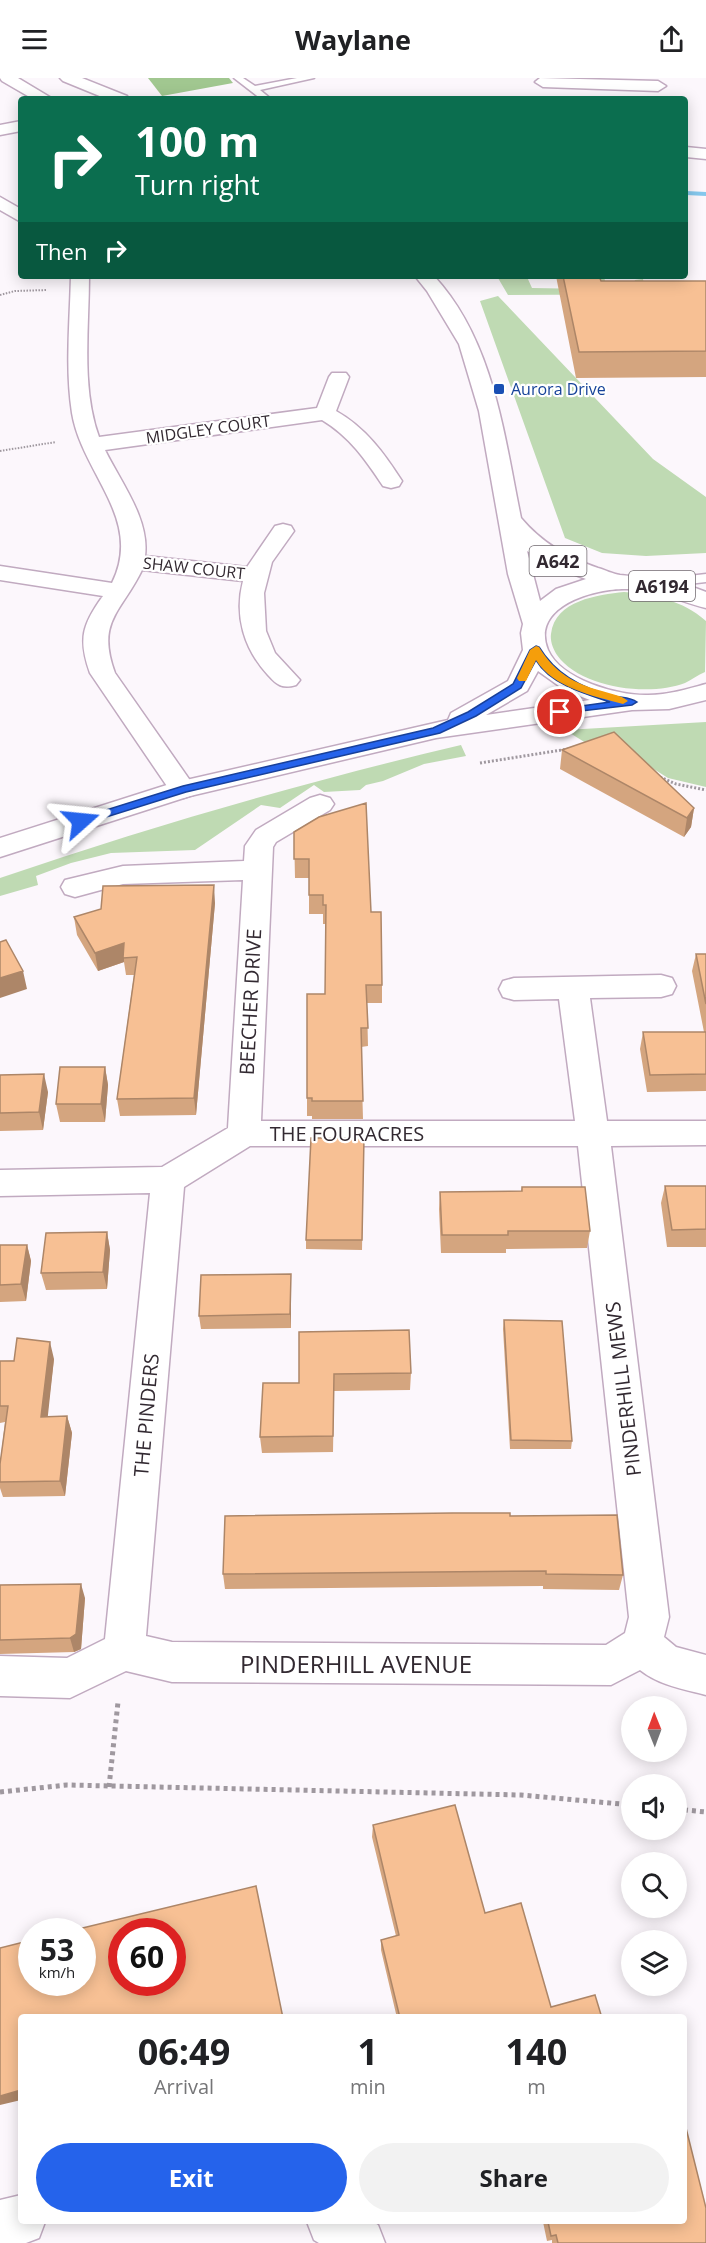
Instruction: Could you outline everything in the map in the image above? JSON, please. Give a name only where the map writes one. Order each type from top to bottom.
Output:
[{"type":"street","points":[[7,78],[40,96]]},
{"type":"street","points":[[68,78],[108,96]]},
{"type":"street","points":[[543,83],[658,88]]},
{"type":"street","points":[[0,130],[18,127]]},
{"type":"street","points":[[688,152],[706,154]]},
{"type":"street","points":[[0,202],[18,215]]},
{"type":"street","name":"A642","points":[[427,279],[435,288],[468,344],[489,411],[520,574],[535,624]]},
{"type":"street","points":[[80,283],[80,393],[90,441],[128,523],[134,551],[129,574],[99,621],[94,637],[94,655],[103,673],[183,789]]},
{"type":"street","points":[[339,377],[325,413],[348,425],[369,447],[391,481]]},
{"type":"street","name":"MIDGLEY COURT","points":[[90,441],[325,413]]},
{"type":"street","name":"A642","points":[[511,521],[524,538],[541,552],[559,562],[616,582]]},
{"type":"street","name":"SHAW COURT","points":[[283,531],[260,562],[252,593],[254,631],[264,656],[286,680]]},
{"type":"street","name":"SHAW COURT","points":[[131,562],[256,574]]},
{"type":"street","points":[[0,573],[118,591]]},
{"type":"street","name":"A6194","points":[[535,624],[554,601],[571,592],[616,582],[654,584],[675,588],[706,601]]},
{"type":"street","points":[[535,624],[533,632],[536,650],[542,662],[553,672],[578,688],[611,699],[632,702]]},
{"type":"street","points":[[436,730],[472,714],[518,686],[536,650]]},
{"type":"street","points":[[0,848],[183,789],[436,730],[632,702],[699,698]]},
{"type":"street","name":"BEECHER DRIVE","points":[[244,1134],[259,846],[266,836],[320,804]]},
{"type":"street","points":[[75,886],[123,876],[256,870]]},
{"type":"street","points":[[514,988],[661,986]]},
{"type":"street","name":"PINDERHILL MEWS","points":[[573,988],[593,1133],[650,1617],[642,1645]]},
{"type":"street","name":"THE FOURACRES","points":[[168,1180],[244,1134],[706,1132]]},
{"type":"street","points":[[0,1183],[168,1180]]},
{"type":"street","name":"THE PINDERS","points":[[124,1651],[168,1180]]},
{"type":"street","points":[[642,1645],[665,1664],[706,1675]]},
{"type":"street","name":"PINDERHILL AVENUE","points":[[124,1651],[172,1662],[611,1665],[642,1645]]},
{"type":"street","points":[[0,1676],[70,1678],[124,1651]]},
{"type":"street","points":[[0,2225],[18,2221]]},
{"type":"street","points":[[335,2224],[360,2243]]},
{"type":"lane","points":[[238,78],[262,96]]},
{"type":"lane","points":[[252,89],[310,78]]},
{"type":"lane","points":[[654,584],[706,578]]},
{"type":"path","points":[[0,295],[80,283]]},
{"type":"path","points":[[0,451],[90,441]]},
{"type":"path","points":[[480,763],[576,748]]},
{"type":"path","points":[[657,776],[676,784],[706,790]]},
{"type":"path","points":[[109,1787],[124,1651]]},
{"type":"path","points":[[0,1792],[67,1785],[521,1796],[621,1804]]},
{"type":"path","points":[[687,1810],[706,1812]]},
{"type":"green space","points":[[148,78],[229,78],[233,83],[162,96]]},
{"type":"green space","points":[[499,279],[528,279],[532,288],[589,289],[588,279],[605,279],[608,291],[643,279],[644,285],[706,294],[508,295]]},
{"type":"green space","points":[[498,296],[653,459],[706,497],[706,553],[646,556],[602,553],[565,538],[480,301]]},
{"type":"green space","points":[[624,592],[678,603],[706,621],[705,672],[685,683],[670,687],[635,689],[598,682],[568,666],[557,655],[551,639],[554,623],[560,614],[579,601]]},
{"type":"green space","points":[[706,722],[706,787],[668,778],[641,761],[586,743],[565,730]]},
{"type":"green space","points":[[461,745],[466,756],[424,764],[383,781],[366,785],[360,790],[324,792],[314,785],[280,808],[261,805],[195,850],[111,853],[71,863],[36,876],[38,885],[0,896],[0,878],[114,840],[345,774]]},
{"type":"building","points":[[564,279],[706,281],[706,351],[579,352]]},
{"type":"building","points":[[614,732],[694,808],[687,818],[562,750]]},
{"type":"building","points":[[366,803],[371,912],[381,912],[382,985],[366,985],[368,1028],[361,1028],[363,1101],[312,1101],[312,1098],[307,1098],[307,994],[325,994],[326,905],[323,905],[323,895],[309,895],[309,859],[294,859],[294,832],[319,817]]},
{"type":"building","points":[[214,885],[194,1098],[117,1099],[137,957],[123,958],[124,943],[95,953],[74,917],[101,909],[103,886]]},
{"type":"building","points":[[6,940],[23,971],[0,978],[0,942]]},
{"type":"building","points":[[696,954],[706,954],[706,1004]]},
{"type":"building","points":[[643,1032],[706,1032],[706,1074],[650,1075]]},
{"type":"building","points":[[60,1067],[105,1067],[101,1104],[56,1104]]},
{"type":"building","points":[[44,1074],[39,1112],[0,1113],[0,1075]]},
{"type":"building","points":[[311,1138],[364,1138],[362,1240],[306,1240]]},
{"type":"building","points":[[665,1186],[706,1186],[706,1229],[672,1230]]},
{"type":"building","points":[[522,1187],[585,1187],[590,1231],[508,1231],[508,1235],[442,1235],[440,1192],[522,1191]]},
{"type":"building","points":[[107,1232],[103,1272],[41,1273],[46,1233]]},
{"type":"building","points":[[0,1245],[27,1245],[21,1284],[0,1285]]},
{"type":"building","points":[[291,1274],[290,1314],[199,1316],[201,1275]]},
{"type":"building","points":[[504,1320],[562,1321],[572,1441],[511,1440]]},
{"type":"building","points":[[409,1330],[411,1373],[334,1374],[333,1436],[260,1437],[263,1383],[299,1383],[299,1332]]},
{"type":"building","points":[[17,1338],[50,1342],[41,1417],[67,1416],[60,1481],[0,1482],[0,1464],[8,1406],[0,1406],[0,1361],[14,1361]]},
{"type":"building","points":[[510,1513],[510,1516],[617,1515],[623,1575],[546,1574],[546,1571],[223,1574],[225,1516]]},
{"type":"building","points":[[81,1584],[76,1634],[70,1638],[0,1640],[0,1585]]},
{"type":"building","points":[[455,1805],[485,1913],[521,1903],[551,2007],[595,1995],[601,2014],[399,2014],[381,1940],[399,1935],[373,1825]]},
{"type":"building","points":[[256,1886],[282,2014],[18,2014],[18,2091],[0,2096],[0,1948],[18,1944],[18,1996],[96,1996],[96,1925],[108,1922],[108,1996],[186,1996],[186,1918],[124,1918]]},
{"type":"building","points":[[687,2132],[706,2208],[706,2243],[558,2243],[556,2235],[551,2236],[548,2224],[687,2224]]},
{"type":"waterway","points":[[688,193],[706,194]]},
{"type":"slow traffic","points":[[522,678],[536,650],[542,662],[553,672],[578,688],[623,701]]},
{"type":"place","name":"Aurora Drive","points":[[499,389]]},
{"type":"route","points":[[81,821],[183,789],[436,730],[472,714],[518,686],[536,650],[542,662],[553,672],[578,688],[611,699],[632,702],[560,712]]}]
